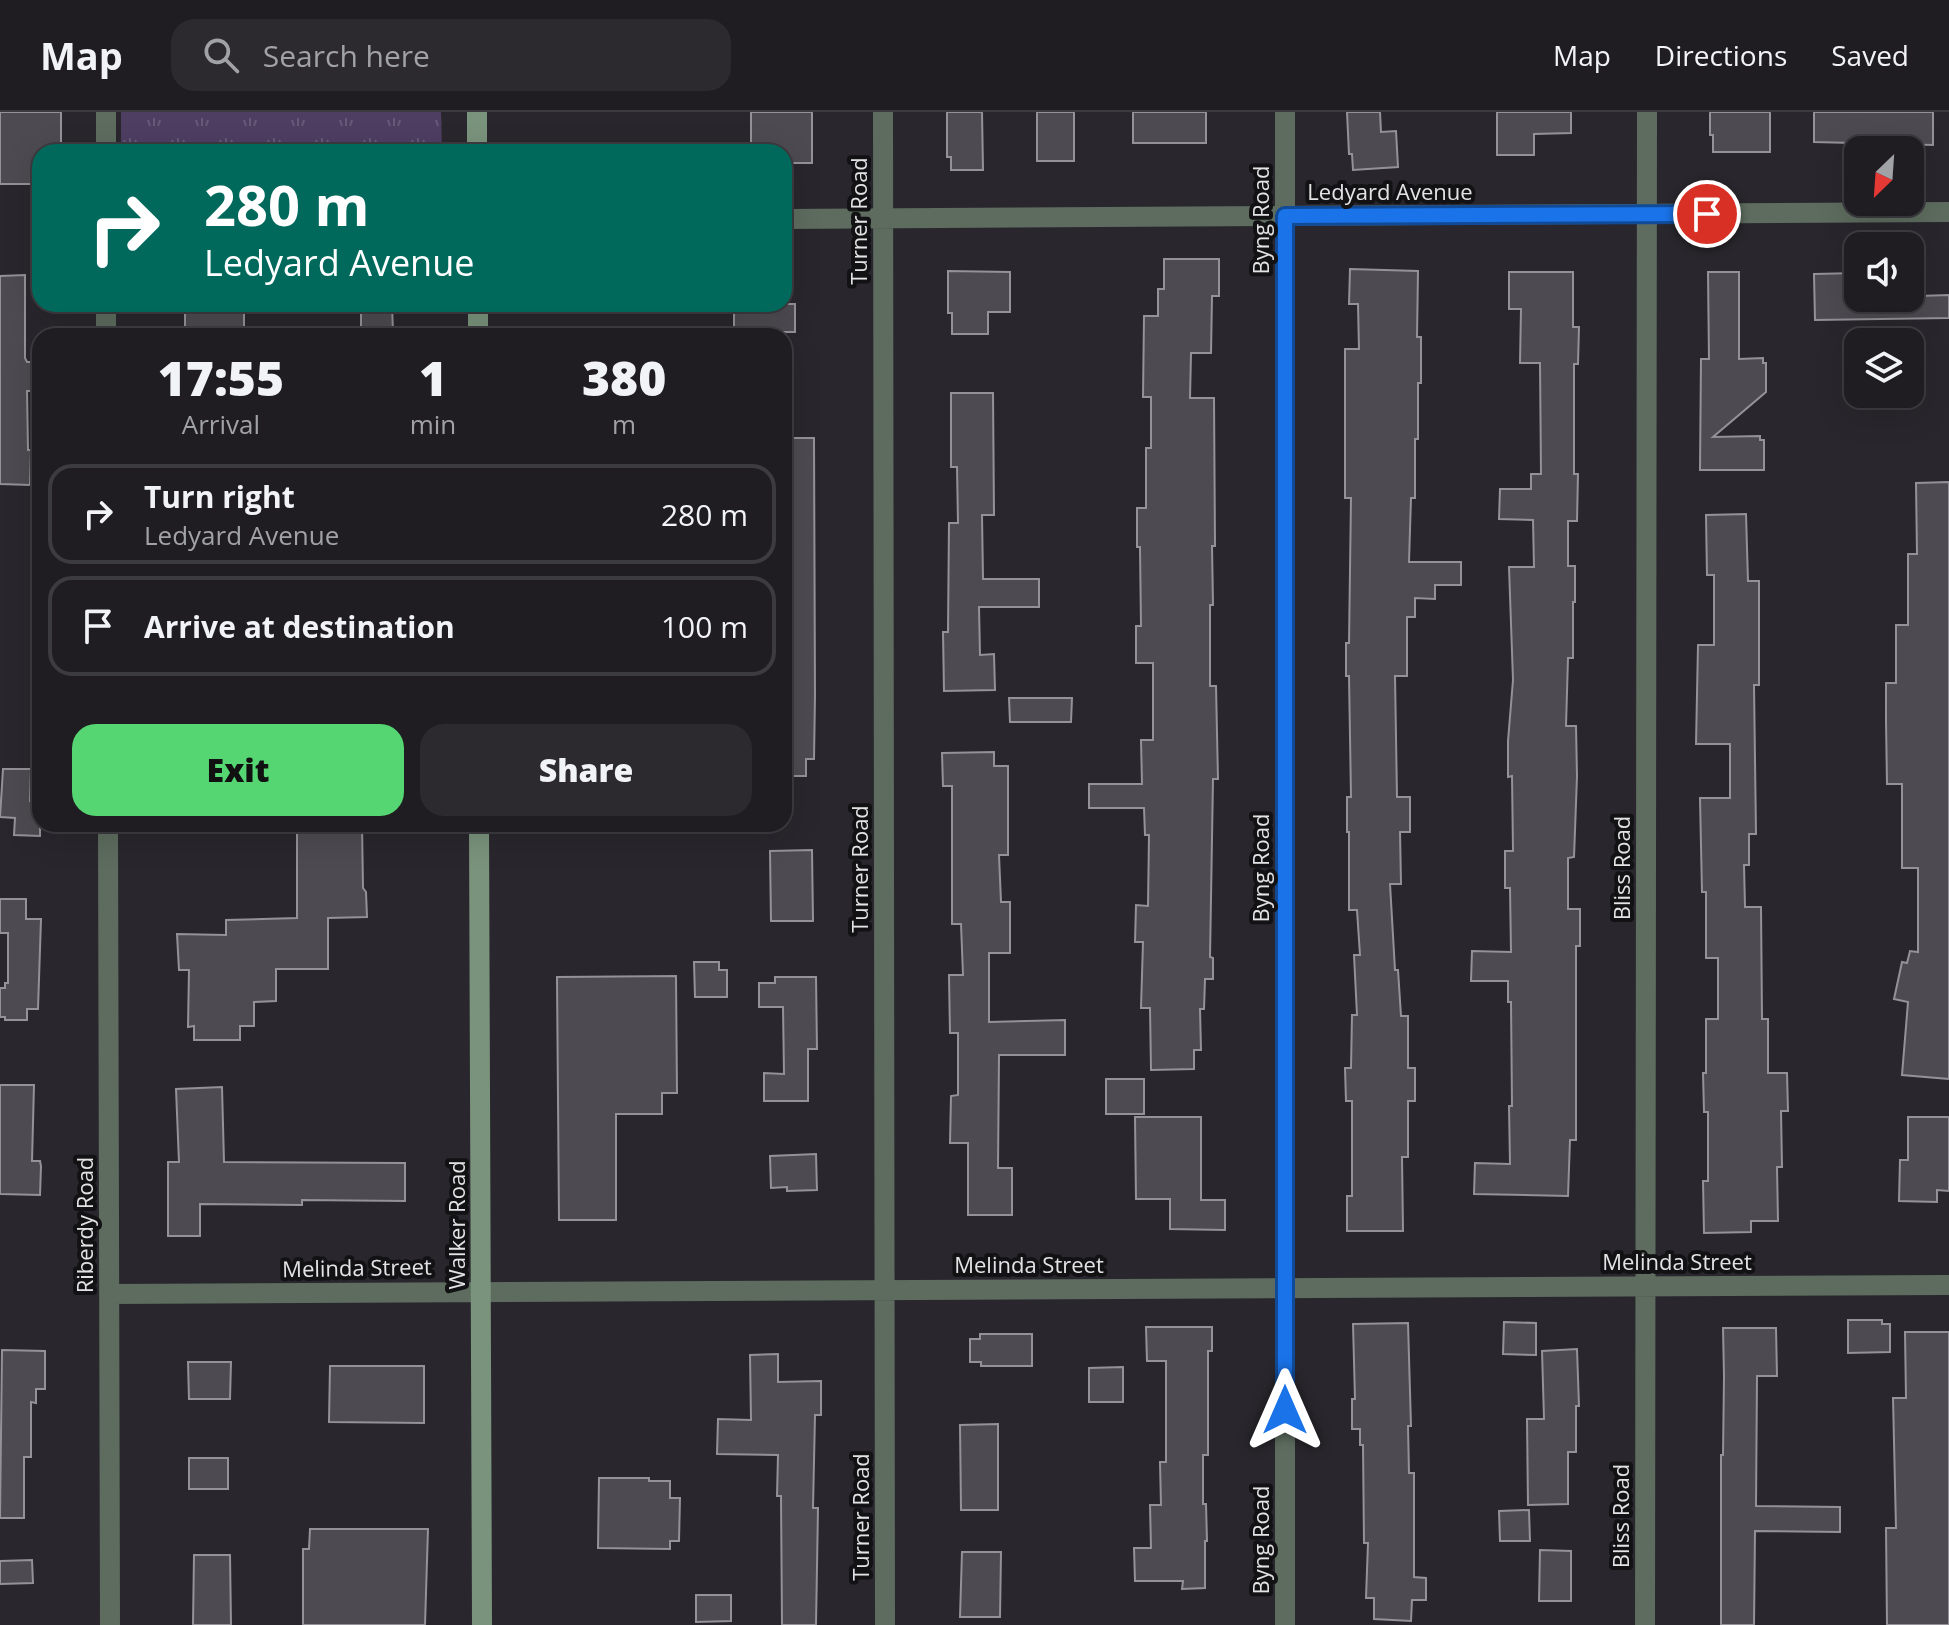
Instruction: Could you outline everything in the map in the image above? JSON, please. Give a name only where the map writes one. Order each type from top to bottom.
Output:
[{"type":"main road","points":[[477,112],[477,144]]},
{"type":"main road","name":"Walker Road","points":[[479,832],[482,1625]]},
{"type":"street","points":[[106,112],[106,144]]},
{"type":"street","name":"Turner Road","points":[[883,112],[885,1625]]},
{"type":"street","name":"Byng Road","points":[[1285,112],[1285,1625]]},
{"type":"street","name":"Bliss Road","points":[[1645,1625],[1647,112]]},
{"type":"street","name":"Ledyard Avenue","points":[[792,219],[1949,212]]},
{"type":"street","name":"Riberdy Road","points":[[108,832],[110,1625]]},
{"type":"street","name":"Melinda Street","points":[[109,1294],[1949,1285]]},
{"type":"green space","points":[[121,112],[441,112],[442,144],[121,144]]},
{"type":"building","points":[[0,112],[61,112],[61,144],[32,144],[32,184],[0,184]]},
{"type":"building","points":[[751,112],[812,112],[812,163],[792,163],[792,144],[751,144]]},
{"type":"building","points":[[947,112],[982,112],[983,170],[951,170],[951,157],[947,157]]},
{"type":"building","points":[[1037,112],[1074,112],[1074,161],[1037,161]]},
{"type":"building","points":[[1133,112],[1206,112],[1206,143],[1133,143]]},
{"type":"building","points":[[1347,112],[1380,112],[1381,132],[1396,131],[1398,167],[1353,170]]},
{"type":"building","points":[[1497,112],[1571,112],[1571,133],[1534,134],[1534,155],[1497,155]]},
{"type":"building","points":[[1710,112],[1770,112],[1770,152],[1713,152]]},
{"type":"building","points":[[1814,112],[1933,112],[1933,145],[1924,145],[1924,136],[1844,136],[1844,143],[1814,142]]},
{"type":"building","points":[[1164,259],[1219,259],[1219,296],[1212,296],[1211,353],[1191,353],[1190,398],[1214,398],[1215,546],[1212,546],[1210,686],[1216,686],[1218,779],[1213,779],[1210,957],[1213,958],[1213,979],[1205,979],[1204,1009],[1200,1009],[1201,1050],[1194,1050],[1194,1069],[1151,1070],[1150,1008],[1141,1008],[1143,942],[1135,942],[1136,905],[1148,906],[1149,835],[1145,835],[1144,808],[1089,808],[1089,784],[1142,784],[1141,740],[1153,740],[1153,663],[1136,663],[1136,626],[1141,626],[1137,508],[1146,508],[1146,448],[1151,448],[1151,397],[1143,397],[1144,316],[1158,316],[1158,289],[1164,289]]},
{"type":"building","points":[[1350,269],[1418,271],[1417,337],[1421,337],[1421,383],[1418,383],[1418,439],[1415,439],[1415,498],[1411,498],[1409,562],[1461,562],[1461,585],[1435,585],[1435,599],[1415,598],[1415,617],[1407,617],[1407,676],[1395,676],[1397,797],[1410,797],[1410,832],[1400,832],[1401,884],[1390,884],[1401,1016],[1408,1016],[1408,1068],[1415,1068],[1415,1101],[1408,1101],[1408,1157],[1402,1157],[1403,1231],[1347,1231],[1347,1196],[1352,1196],[1352,1101],[1346,1101],[1345,1068],[1351,1068],[1352,1015],[1357,1015],[1354,955],[1360,955],[1357,910],[1349,910],[1347,832],[1347,797],[1351,797],[1346,643],[1349,643],[1351,498],[1345,498],[1345,349],[1359,349],[1358,304],[1349,304]]},
{"type":"building","points":[[948,271],[1010,272],[1010,312],[988,312],[988,334],[952,334],[952,313],[948,313]]},
{"type":"building","points":[[1509,272],[1573,272],[1573,327],[1579,327],[1578,364],[1574,364],[1577,521],[1568,521],[1568,566],[1575,566],[1575,602],[1573,658],[1568,658],[1566,726],[1576,726],[1574,857],[1568,858],[1568,909],[1580,909],[1580,946],[1576,946],[1576,1140],[1570,1140],[1568,1196],[1474,1194],[1475,1163],[1510,1164],[1511,1002],[1508,1002],[1508,981],[1471,981],[1472,951],[1511,952],[1510,888],[1505,888],[1505,851],[1513,851],[1512,776],[1508,777],[1513,680],[1509,567],[1534,567],[1533,520],[1499,519],[1500,489],[1531,489],[1531,474],[1541,474],[1540,363],[1520,363],[1521,309],[1509,309]]},
{"type":"building","points":[[1708,272],[1739,272],[1739,359],[1763,358],[1763,363],[1766,363],[1766,392],[1713,437],[1760,436],[1760,440],[1764,440],[1764,470],[1700,470],[1701,359],[1709,359]]},
{"type":"building","points":[[1844,273],[1844,312],[1924,312],[1924,296],[1949,295],[1949,318],[1815,320],[1814,274]]},
{"type":"building","points":[[25,275],[25,358],[27,362],[32,362],[32,391],[27,391],[30,485],[0,484],[0,276]]},
{"type":"building","points":[[792,304],[795,304],[795,332],[792,328],[734,328],[734,312],[792,312]]},
{"type":"building","points":[[185,312],[244,312],[244,328],[185,328]]},
{"type":"building","points":[[361,312],[392,312],[393,328],[361,328]]},
{"type":"building","points":[[951,393],[993,393],[994,515],[982,515],[983,579],[1039,579],[1039,607],[979,607],[980,655],[994,654],[995,690],[944,691],[943,632],[948,632],[949,523],[958,523],[957,467],[951,467]]},
{"type":"building","points":[[792,438],[814,438],[814,759],[806,759],[806,776],[792,776]]},
{"type":"building","points":[[1949,482],[1949,1079],[1902,1075],[1908,1002],[1894,999],[1902,962],[1907,963],[1910,951],[1918,952],[1918,868],[1902,868],[1902,784],[1887,784],[1886,683],[1896,683],[1896,625],[1908,625],[1908,554],[1917,554],[1916,483]]},
{"type":"building","points":[[1746,514],[1748,581],[1759,581],[1759,685],[1754,685],[1756,834],[1749,834],[1749,865],[1744,865],[1745,907],[1761,907],[1762,1019],[1768,1019],[1768,1073],[1787,1073],[1788,1111],[1781,1111],[1782,1167],[1777,1167],[1778,1221],[1751,1221],[1751,1232],[1704,1233],[1703,1181],[1708,1181],[1708,1112],[1704,1112],[1703,1073],[1706,1073],[1706,1019],[1718,1019],[1718,958],[1706,958],[1706,892],[1702,892],[1700,798],[1730,798],[1730,744],[1696,744],[1698,645],[1714,645],[1714,575],[1707,575],[1706,515]]},
{"type":"building","points":[[1009,698],[1072,698],[1071,722],[1010,722]]},
{"type":"building","points":[[994,752],[994,766],[1008,766],[1008,855],[999,855],[1001,902],[1010,902],[1010,953],[989,953],[989,1022],[1065,1020],[1065,1055],[999,1055],[998,1168],[1012,1168],[1012,1215],[968,1215],[968,1143],[950,1143],[951,1096],[958,1095],[958,1033],[950,1033],[949,975],[963,975],[961,924],[952,924],[952,786],[943,786],[942,753]]},
{"type":"building","points":[[3,769],[31,769],[32,832],[40,832],[40,836],[14,835],[15,818],[0,817]]},
{"type":"building","points":[[297,832],[362,832],[367,917],[328,918],[328,969],[276,969],[276,1001],[254,1002],[254,1026],[240,1026],[240,1040],[194,1040],[194,1026],[188,1027],[189,970],[179,970],[177,934],[226,935],[226,920],[297,918]]},
{"type":"building","points":[[812,850],[813,921],[771,921],[770,851]]},
{"type":"building","points":[[0,899],[26,899],[26,919],[41,919],[38,1009],[27,1009],[27,1020],[5,1020],[5,1017],[0,1017],[0,988],[5,988],[5,983],[8,983],[8,933],[0,933]]},
{"type":"building","points":[[694,962],[719,962],[719,970],[727,970],[727,997],[695,997]]},
{"type":"building","points":[[676,976],[677,1093],[662,1093],[662,1114],[616,1114],[616,1220],[559,1220],[557,977]]},
{"type":"building","points":[[775,977],[816,977],[817,1049],[808,1049],[808,1101],[764,1101],[764,1073],[784,1074],[783,1007],[759,1007],[759,983],[775,983]]},
{"type":"building","points":[[1106,1079],[1144,1079],[1144,1114],[1106,1114]]},
{"type":"building","points":[[0,1085],[34,1085],[32,1161],[40,1161],[40,1195],[0,1194]]},
{"type":"building","points":[[222,1087],[224,1162],[405,1163],[405,1201],[302,1200],[302,1205],[200,1204],[200,1236],[168,1236],[168,1162],[179,1162],[176,1089]]},
{"type":"building","points":[[1135,1117],[1201,1117],[1201,1200],[1225,1200],[1225,1230],[1170,1229],[1170,1199],[1136,1199]]},
{"type":"building","points":[[1908,1117],[1949,1117],[1949,1191],[1937,1190],[1937,1202],[1899,1201],[1900,1160],[1908,1160]]},
{"type":"building","points":[[816,1154],[817,1190],[771,1188],[770,1156]]},
{"type":"building","points":[[1848,1320],[1882,1320],[1882,1324],[1890,1324],[1890,1352],[1848,1353]]},
{"type":"building","points":[[1504,1322],[1536,1323],[1536,1355],[1503,1354]]},
{"type":"building","points":[[1408,1323],[1409,1473],[1414,1473],[1414,1577],[1426,1578],[1426,1600],[1412,1600],[1411,1621],[1374,1619],[1374,1598],[1366,1598],[1368,1543],[1364,1543],[1363,1445],[1360,1445],[1360,1429],[1352,1429],[1352,1399],[1355,1399],[1353,1324]]},
{"type":"building","points":[[1146,1327],[1212,1327],[1212,1351],[1208,1351],[1208,1455],[1203,1455],[1207,1541],[1205,1588],[1182,1589],[1183,1581],[1135,1581],[1134,1548],[1151,1548],[1150,1505],[1161,1505],[1160,1462],[1166,1462],[1166,1361],[1147,1361]]},
{"type":"building","points":[[1723,1328],[1776,1328],[1777,1376],[1757,1376],[1756,1506],[1840,1507],[1840,1532],[1755,1531],[1754,1625],[1721,1625]]},
{"type":"building","points":[[1905,1332],[1949,1332],[1949,1625],[1887,1625],[1886,1528],[1896,1528],[1893,1398],[1906,1398]]},
{"type":"building","points":[[980,1334],[1032,1334],[1032,1366],[981,1366],[981,1362],[970,1362],[970,1339],[980,1339]]},
{"type":"building","points":[[1577,1349],[1579,1406],[1576,1406],[1576,1452],[1568,1452],[1568,1504],[1528,1505],[1527,1419],[1544,1419],[1542,1351]]},
{"type":"building","points":[[2,1350],[45,1351],[45,1389],[36,1389],[36,1403],[31,1402],[31,1457],[24,1457],[24,1518],[0,1518]]},
{"type":"building","points":[[778,1354],[778,1382],[821,1381],[821,1415],[815,1415],[813,1508],[818,1508],[816,1625],[782,1625],[778,1455],[717,1454],[718,1419],[751,1420],[750,1355]]},
{"type":"building","points":[[188,1362],[231,1362],[230,1399],[189,1399]]},
{"type":"building","points":[[330,1366],[424,1366],[424,1423],[329,1422]]},
{"type":"building","points":[[1123,1367],[1123,1402],[1089,1402],[1089,1368]]},
{"type":"building","points":[[998,1424],[998,1510],[961,1510],[960,1425]]},
{"type":"building","points":[[189,1458],[228,1458],[228,1489],[189,1489]]},
{"type":"building","points":[[599,1478],[670,1481],[670,1498],[680,1498],[679,1541],[670,1541],[670,1549],[598,1548]]},
{"type":"building","points":[[1529,1510],[1530,1541],[1500,1541],[1499,1511]]},
{"type":"building","points":[[310,1529],[428,1529],[425,1625],[303,1625],[303,1549],[309,1549]]},
{"type":"building","points":[[1540,1550],[1571,1551],[1571,1601],[1539,1601]]},
{"type":"building","points":[[962,1552],[1001,1552],[1000,1617],[960,1617]]},
{"type":"building","points":[[194,1555],[230,1555],[231,1625],[193,1625]]},
{"type":"building","points":[[32,1560],[33,1583],[0,1584],[0,1561]]},
{"type":"building","points":[[696,1595],[731,1595],[731,1621],[696,1622]]},
{"type":"route","points":[[1285,1410],[1285,216],[1707,214]]}]
